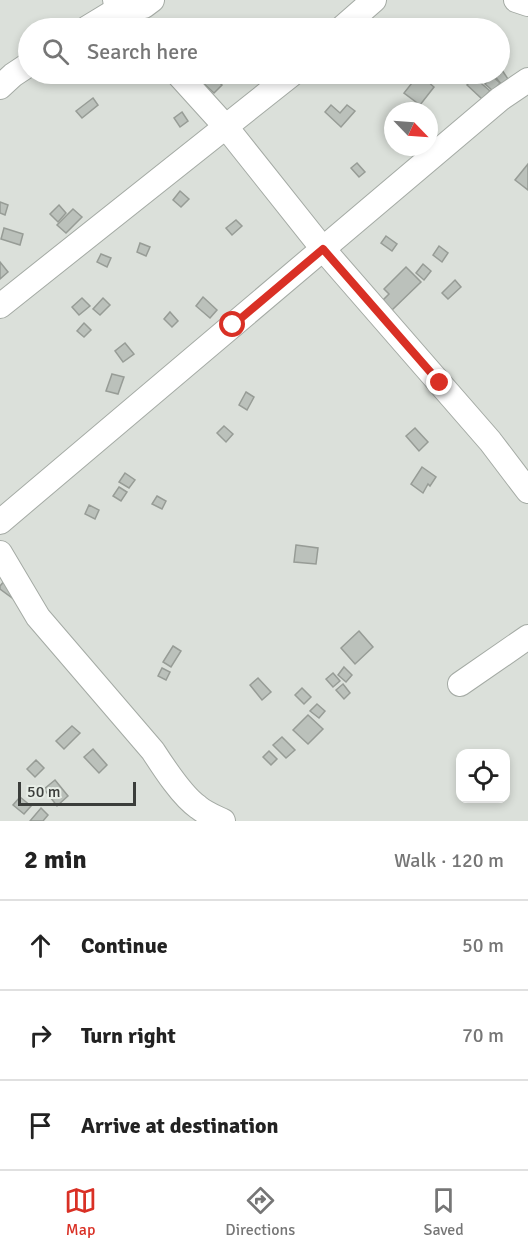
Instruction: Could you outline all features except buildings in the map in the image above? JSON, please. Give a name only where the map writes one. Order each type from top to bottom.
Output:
[{"type":"street","points":[[100,18],[117,4],[144,6],[152,0]]},
{"type":"street","points":[[353,18],[374,0]]},
{"type":"street","points":[[516,0],[528,4]]},
{"type":"street","points":[[117,4],[129,18]]},
{"type":"street","points":[[0,87],[18,71]]},
{"type":"street","points":[[0,522],[500,99],[528,80]]},
{"type":"street","points":[[187,84],[226,127],[323,249],[490,441],[528,491]]},
{"type":"street","points":[[0,306],[280,84]]},
{"type":"street","points":[[0,553],[38,617],[153,751],[165,770],[197,807],[223,821]]},
{"type":"street","points":[[460,684],[528,637]]},
{"type":"route","points":[[233,325],[323,249],[440,383]]}]
